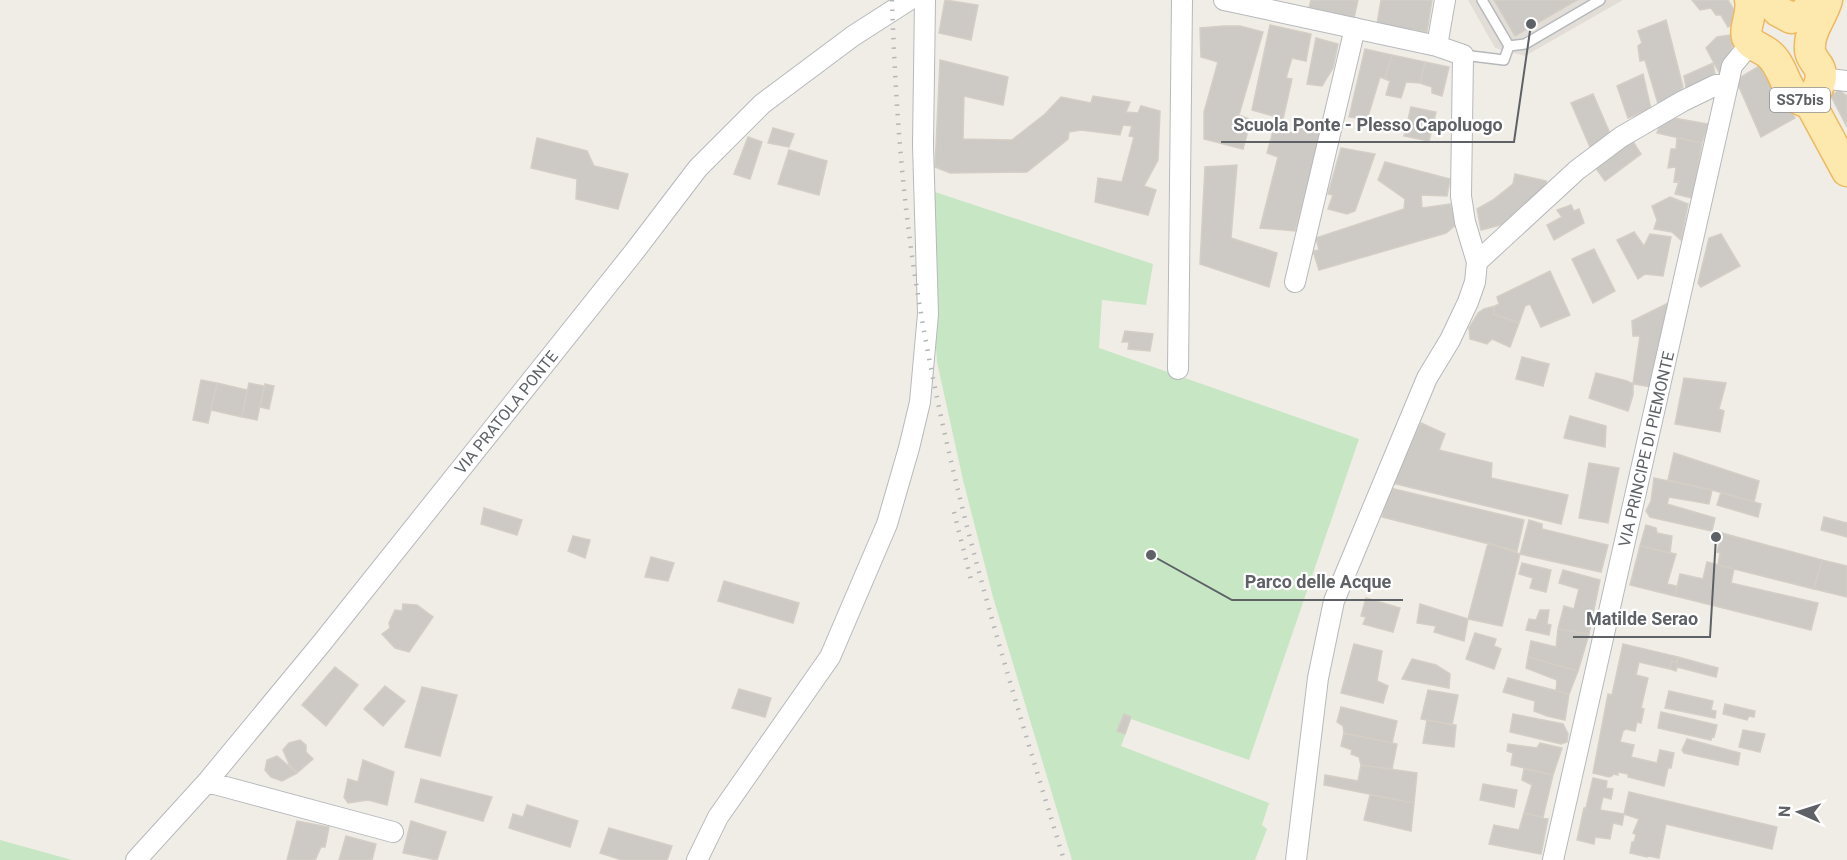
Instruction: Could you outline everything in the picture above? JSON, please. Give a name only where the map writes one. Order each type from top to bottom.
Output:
[{"type":"main road","points":[[1750,0],[1752,10],[1746,33],[1751,43]]},
{"type":"main road","points":[[1768,0],[1791,18],[1802,15],[1817,0]]},
{"type":"main road","name":"SS7bis","points":[[1827,0],[1809,46],[1826,87],[1847,171]]},
{"type":"main road","name":"SS7bis","points":[[1751,43],[1771,55],[1793,95],[1803,101],[1826,87]]},
{"type":"street","name":"VIA PRATOLA PONTE","points":[[136,860],[207,782],[321,644],[634,252],[698,168],[762,104],[853,36],[909,0]]},
{"type":"street","points":[[698,860],[718,818],[830,657],[887,524],[909,448],[920,402],[928,314],[923,145],[925,0]]},
{"type":"street","points":[[1178,369],[1182,0]]},
{"type":"street","points":[[1224,0],[1299,8],[1355,28],[1437,46],[1463,55],[1461,196],[1465,222],[1477,262],[1475,282],[1450,339],[1427,378],[1362,529],[1335,601],[1318,678],[1296,860]]},
{"type":"street","points":[[1437,46],[1445,0]]},
{"type":"street","points":[[1295,282],[1355,28]]},
{"type":"street","name":"VIA PRINCIPE DI PIEMONTE","points":[[1553,860],[1732,66],[1751,43]]},
{"type":"street","points":[[1477,262],[1577,170],[1622,137],[1683,101],[1716,85],[1728,85]]},
{"type":"street","points":[[207,782],[393,832]]},
{"type":"lane","points":[[1482,0],[1509,46]]},
{"type":"lane","points":[[1509,46],[1525,44],[1600,0]]},
{"type":"lane","points":[[1463,55],[1504,60],[1509,46]]},
{"type":"shaded area","points":[[1468,0],[1623,0],[1525,56],[1495,48]]},
{"type":"green space","points":[[929,190],[1153,264],[1146,305],[1102,300],[1099,348],[1359,439],[1249,760],[1131,719],[1121,746],[1269,803],[1262,825],[1267,829],[1255,860],[1072,860],[993,597],[963,480],[937,362]]},
{"type":"green space","points":[[0,840],[72,860],[0,860]]},
{"type":"building","points":[[945,0],[978,5],[971,40],[939,33]]},
{"type":"building","points":[[1311,0],[1358,0],[1354,18],[1309,8]]},
{"type":"building","points":[[1381,0],[1432,0],[1427,32],[1377,24]]},
{"type":"building","points":[[1494,0],[1577,0],[1515,36]]},
{"type":"building","points":[[1692,0],[1728,0],[1739,18],[1728,27],[1721,15],[1716,15],[1711,8],[1700,10]]},
{"type":"building","points":[[1666,20],[1683,87],[1679,91],[1678,98],[1659,107],[1645,60],[1640,61],[1638,46],[1642,43],[1638,31]]},
{"type":"building","points":[[1270,25],[1311,34],[1306,61],[1292,58],[1286,78],[1292,79],[1283,119],[1252,110]]},
{"type":"building","points":[[1240,26],[1263,32],[1239,115],[1251,120],[1243,149],[1204,139],[1204,112],[1218,62],[1201,57],[1200,28]]},
{"type":"building","points":[[1737,34],[1721,76],[1706,48],[1717,37]]},
{"type":"building","points":[[1316,38],[1338,44],[1333,68],[1322,86],[1307,84]]},
{"type":"building","points":[[1365,49],[1392,55],[1385,79],[1380,77],[1367,120],[1349,117]]},
{"type":"building","points":[[1392,55],[1425,62],[1420,83],[1406,82],[1401,98],[1386,95],[1390,81],[1385,79]]},
{"type":"building","points":[[940,60],[1008,77],[1003,105],[964,96],[963,139],[1012,140],[1045,114],[1061,97],[1091,103],[1093,96],[1130,102],[1126,112],[1138,113],[1141,106],[1160,111],[1158,160],[1144,186],[1156,190],[1148,215],[1095,202],[1098,178],[1122,182],[1134,137],[1129,136],[1132,126],[1123,125],[1120,135],[1081,130],[1069,132],[1068,139],[1027,172],[950,173],[935,167]]},
{"type":"building","points":[[1425,62],[1449,67],[1442,96],[1432,93],[1432,87],[1420,83]]},
{"type":"building","points":[[1713,63],[1716,80],[1687,93],[1684,76]]},
{"type":"building","points":[[1764,63],[1795,118],[1761,137],[1736,80]]},
{"type":"building","points":[[1643,74],[1651,109],[1628,118],[1617,86]]},
{"type":"building","points":[[1839,90],[1847,96],[1847,127],[1831,96]]},
{"type":"building","points":[[1593,94],[1612,138],[1590,147],[1571,103]]},
{"type":"building","points":[[1411,107],[1436,112],[1429,141],[1404,136]]},
{"type":"building","points":[[1668,117],[1708,124],[1702,143],[1657,133],[1661,122]]},
{"type":"building","points":[[1297,126],[1321,132],[1295,231],[1260,228],[1278,157],[1267,153],[1274,128],[1293,133]]},
{"type":"building","points":[[773,128],[794,134],[789,147],[768,143]]},
{"type":"building","points":[[748,137],[762,142],[750,179],[734,174]]},
{"type":"building","points":[[537,138],[587,151],[594,166],[628,174],[618,209],[576,199],[577,179],[531,168]]},
{"type":"building","points":[[1677,138],[1702,143],[1692,198],[1675,194],[1679,181],[1674,182],[1676,167],[1668,168],[1671,149],[1676,149]]},
{"type":"building","points":[[1632,140],[1641,154],[1605,181],[1595,167]]},
{"type":"building","points":[[1341,148],[1375,154],[1355,211],[1347,214],[1328,209],[1333,195],[1328,194]]},
{"type":"building","points":[[789,150],[827,161],[819,195],[778,184]]},
{"type":"building","points":[[1385,162],[1450,179],[1447,196],[1421,195],[1422,208],[1450,204],[1457,224],[1446,233],[1319,270],[1313,251],[1319,250],[1316,238],[1404,209],[1405,199],[1378,180]]},
{"type":"building","points":[[1237,165],[1231,238],[1277,253],[1269,287],[1200,264],[1205,167]]},
{"type":"building","points":[[1515,174],[1546,181],[1547,185],[1504,224],[1481,230],[1477,209],[1513,184]]},
{"type":"building","points":[[1670,197],[1688,204],[1681,240],[1672,232],[1654,229],[1657,220],[1652,206]]},
{"type":"building","points":[[1571,205],[1574,211],[1579,209],[1584,223],[1554,240],[1547,225],[1562,217],[1557,210]]},
{"type":"building","points":[[1634,232],[1644,246],[1650,234],[1671,237],[1663,276],[1645,274],[1638,279],[1617,240]]},
{"type":"building","points":[[1721,234],[1740,266],[1701,287],[1698,283],[1709,238]]},
{"type":"building","points":[[1594,249],[1615,291],[1593,303],[1572,259]]},
{"type":"building","points":[[1550,271],[1570,315],[1541,327],[1530,304],[1525,306],[1519,323],[1493,314],[1495,306],[1499,304],[1497,297]]},
{"type":"building","points":[[1668,303],[1651,387],[1633,384],[1640,336],[1633,336],[1632,321]]},
{"type":"building","points":[[1495,306],[1493,314],[1519,323],[1510,347],[1492,339],[1487,344],[1470,339],[1469,328],[1478,313]]},
{"type":"building","points":[[1125,331],[1153,334],[1150,351],[1128,349],[1129,342],[1122,342]]},
{"type":"building","points":[[1522,357],[1549,364],[1543,386],[1516,379]]},
{"type":"building","points":[[1596,373],[1633,384],[1633,395],[1628,411],[1589,398]]},
{"type":"building","points":[[1684,378],[1726,383],[1719,409],[1724,411],[1720,432],[1675,424]]},
{"type":"building","points":[[201,380],[217,383],[208,423],[193,420]]},
{"type":"building","points":[[217,383],[247,390],[242,417],[211,410]]},
{"type":"building","points":[[249,383],[264,386],[257,420],[242,417]]},
{"type":"building","points":[[265,384],[274,386],[269,409],[260,407]]},
{"type":"building","points":[[1570,416],[1606,426],[1605,447],[1564,438]]},
{"type":"building","points":[[1421,423],[1445,434],[1439,450],[1492,463],[1491,478],[1568,495],[1561,524],[1392,483]]},
{"type":"building","points":[[1674,453],[1759,481],[1754,502],[1668,480]]},
{"type":"building","points":[[1589,463],[1619,468],[1608,523],[1579,518]]},
{"type":"building","points":[[1654,478],[1712,490],[1709,504],[1669,497],[1667,504],[1715,518],[1712,531],[1650,517],[1646,511],[1651,501]]},
{"type":"building","points":[[1390,488],[1524,520],[1517,551],[1382,517]]},
{"type":"building","points":[[1721,492],[1761,504],[1758,517],[1717,505]]},
{"type":"building","points":[[484,508],[522,520],[517,535],[481,524]]},
{"type":"building","points":[[1824,517],[1847,523],[1847,537],[1821,530]]},
{"type":"building","points":[[1529,520],[1542,524],[1542,529],[1608,545],[1601,572],[1520,554]]},
{"type":"building","points":[[1646,525],[1656,528],[1657,533],[1672,536],[1670,553],[1640,546]]},
{"type":"building","points":[[1722,533],[1822,560],[1814,589],[1718,565],[1720,553],[1717,552]]},
{"type":"building","points":[[573,536],[590,540],[585,558],[568,551]]},
{"type":"building","points":[[1488,543],[1520,554],[1502,626],[1468,619]]},
{"type":"building","points":[[1640,546],[1676,554],[1667,584],[1677,586],[1675,596],[1630,585]]},
{"type":"building","points":[[651,557],[674,563],[668,581],[645,577]]},
{"type":"building","points":[[1822,560],[1847,566],[1847,597],[1814,589]]},
{"type":"building","points":[[1707,562],[1734,569],[1731,583],[1818,603],[1811,630],[1675,596],[1680,574],[1703,579]]},
{"type":"building","points":[[1522,563],[1551,570],[1546,592],[1530,588],[1533,578],[1519,574]]},
{"type":"building","points":[[1563,570],[1600,580],[1589,634],[1558,629],[1564,606],[1574,609],[1579,589],[1559,583]]},
{"type":"building","points":[[724,581],[799,603],[793,623],[718,601]]},
{"type":"building","points":[[1366,598],[1400,608],[1393,632],[1363,624],[1366,617],[1361,616]]},
{"type":"building","points":[[403,604],[417,605],[433,617],[409,652],[395,648],[382,634],[390,628],[389,623],[395,610],[402,611]]},
{"type":"building","points":[[1420,604],[1468,619],[1464,641],[1434,632],[1436,626],[1417,623]]},
{"type":"building","points":[[1540,610],[1549,610],[1547,624],[1551,625],[1549,635],[1526,630],[1529,619],[1536,620]]},
{"type":"building","points":[[1558,629],[1589,634],[1578,671],[1528,657],[1531,641],[1556,647]]},
{"type":"building","points":[[1475,633],[1496,639],[1494,646],[1501,649],[1494,669],[1466,659]]},
{"type":"building","points":[[1354,644],[1382,651],[1377,681],[1388,686],[1383,703],[1341,693]]},
{"type":"building","points":[[1623,644],[1678,657],[1677,662],[1672,661],[1670,669],[1639,662],[1636,675],[1648,678],[1641,708],[1644,709],[1641,723],[1637,722],[1635,731],[1626,729],[1623,731],[1620,742],[1634,745],[1631,757],[1657,763],[1660,750],[1674,753],[1664,786],[1628,777],[1628,774],[1618,772],[1618,775],[1613,774],[1609,777],[1593,773],[1608,694],[1612,695]]},
{"type":"building","points":[[1528,657],[1578,671],[1569,694],[1556,691],[1557,680],[1526,668]]},
{"type":"building","points":[[1678,657],[1718,668],[1716,677],[1677,667],[1676,671],[1670,669],[1672,661],[1677,662]]},
{"type":"building","points":[[1412,659],[1436,665],[1450,674],[1449,688],[1402,679]]},
{"type":"building","points":[[335,667],[358,685],[326,726],[302,705]]},
{"type":"building","points":[[1508,678],[1569,694],[1565,720],[1534,711],[1535,701],[1503,692]]},
{"type":"building","points":[[385,686],[405,701],[383,726],[364,709]]},
{"type":"building","points":[[422,687],[457,695],[440,756],[405,747]]},
{"type":"building","points":[[739,689],[771,698],[765,717],[732,708]]},
{"type":"building","points":[[1428,690],[1458,695],[1452,725],[1421,719]]},
{"type":"building","points":[[1669,691],[1713,701],[1711,710],[1716,711],[1715,718],[1665,708]]},
{"type":"building","points":[[1725,704],[1755,711],[1754,717],[1749,716],[1747,720],[1723,714]]},
{"type":"building","points":[[1341,707],[1397,721],[1392,743],[1344,733],[1343,726],[1337,722]]},
{"type":"building","points":[[1661,712],[1717,725],[1714,737],[1712,736],[1711,740],[1658,728]]},
{"type":"building","points":[[1124,714],[1131,717],[1125,734],[1117,731]]},
{"type":"building","points":[[1513,714],[1563,724],[1568,734],[1567,742],[1561,744],[1510,732]]},
{"type":"building","points":[[1427,720],[1456,725],[1454,747],[1423,743]]},
{"type":"building","points":[[1743,730],[1765,734],[1760,752],[1739,747]]},
{"type":"building","points":[[1344,733],[1397,744],[1392,769],[1361,765],[1359,757],[1351,754],[1352,750],[1341,746]]},
{"type":"building","points":[[1687,739],[1740,753],[1738,765],[1684,753],[1682,750]]},
{"type":"building","points":[[300,740],[306,745],[306,752],[313,759],[297,773],[289,764],[283,750],[289,743]]},
{"type":"building","points":[[1540,743],[1562,748],[1553,775],[1511,765],[1513,753],[1507,751],[1508,744],[1537,748]]},
{"type":"building","points":[[277,756],[297,773],[282,781],[271,777],[265,770],[267,760]]},
{"type":"building","points":[[363,760],[394,772],[387,805],[368,800],[348,803],[344,797],[348,779],[358,782]]},
{"type":"building","points":[[1361,765],[1417,773],[1414,803],[1324,785],[1325,775],[1358,781]]},
{"type":"building","points":[[1524,769],[1553,775],[1543,817],[1524,813],[1532,785],[1522,780]]},
{"type":"building","points":[[1593,778],[1607,781],[1606,788],[1613,789],[1611,799],[1603,797],[1600,810],[1624,814],[1622,825],[1613,823],[1610,839],[1595,837],[1594,844],[1577,840]]},
{"type":"building","points":[[421,779],[492,797],[483,821],[415,802]]},
{"type":"building","points":[[1483,784],[1517,790],[1514,807],[1480,800]]},
{"type":"building","points":[[1629,792],[1777,827],[1772,849],[1666,824],[1659,858],[1630,853],[1636,835],[1633,833],[1639,819],[1624,814]]},
{"type":"building","points":[[1370,795],[1414,803],[1411,831],[1364,820]]},
{"type":"building","points":[[527,805],[578,821],[570,847],[509,828],[513,814],[523,817]]},
{"type":"building","points":[[1524,813],[1548,819],[1541,854],[1489,844],[1494,825],[1519,830]]},
{"type":"building","points":[[297,821],[329,827],[325,847],[321,847],[315,860],[287,860]]},
{"type":"building","points":[[411,821],[446,832],[437,860],[403,853]]},
{"type":"building","points":[[609,828],[672,846],[667,860],[622,860],[600,853]]},
{"type":"building","points":[[346,836],[376,844],[372,860],[339,860]]},
{"type":"railway","points":[[892,0],[902,173],[910,242],[928,350],[960,498],[979,571],[1064,860]]},
{"type":"railway","points":[[954,512],[972,584]]},
{"type":"place","name":"Scuola Ponte - Plesso Capoluogo","points":[[1531,24]]},
{"type":"place","name":"Matilde Serao","points":[[1716,537]]},
{"type":"place","name":"Parco delle Acque","points":[[1151,555]]}]
